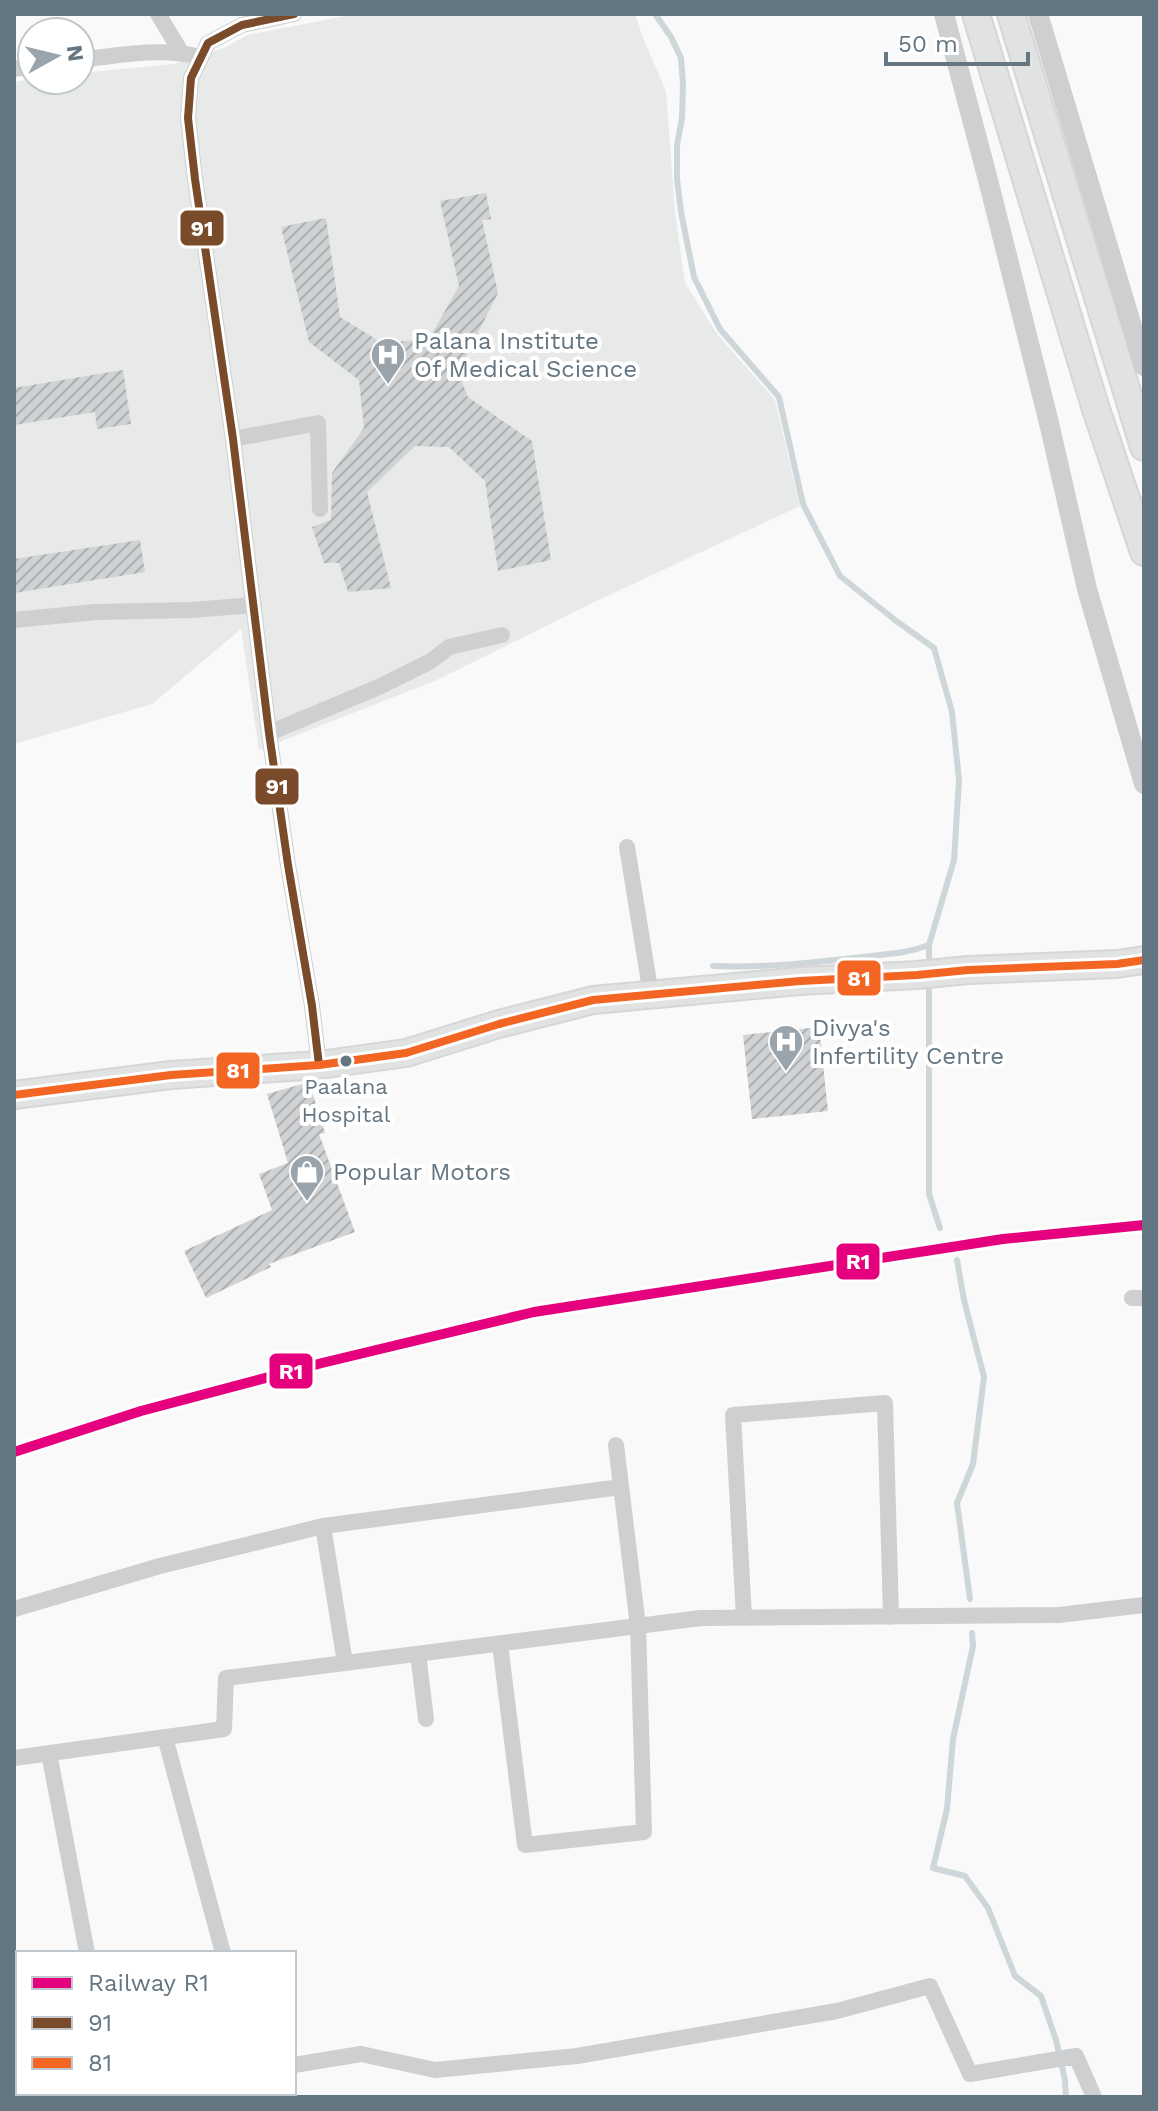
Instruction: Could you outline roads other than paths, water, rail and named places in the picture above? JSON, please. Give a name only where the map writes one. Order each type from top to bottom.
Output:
[{"type":"main road","points":[[976,14],[1095,406],[1144,552]]},
{"type":"main road","points":[[1011,14],[1144,447]]},
{"type":"main road","points":[[14,1095],[171,1075],[319,1065],[406,1053],[499,1024],[593,1000],[800,981],[1144,960]]},
{"type":"street","points":[[158,14],[181,52]]},
{"type":"street","points":[[294,14],[242,25],[208,43],[191,78],[188,118],[233,439],[269,733],[319,1065]]},
{"type":"street","points":[[944,14],[1049,423],[1087,589],[1144,784]]},
{"type":"street","points":[[1038,14],[1144,366]]},
{"type":"street","points":[[96,58],[181,52],[200,57]]},
{"type":"street","points":[[233,439],[318,423],[320,509]]},
{"type":"street","points":[[14,620],[96,612],[254,605]]},
{"type":"street","points":[[269,733],[381,686],[431,661],[449,647],[502,635]]},
{"type":"street","points":[[627,847],[651,995]]},
{"type":"street","points":[[744,1618],[733,1415],[885,1403],[891,1617]]},
{"type":"street","points":[[500,1644],[525,1845],[644,1832],[638,1626],[616,1445]]},
{"type":"street","points":[[14,1609],[160,1566],[323,1526],[621,1487]]},
{"type":"street","points":[[323,1526],[345,1663]]},
{"type":"street","points":[[14,1758],[224,1729],[226,1678],[701,1618],[1059,1615],[1144,1605]]},
{"type":"street","points":[[418,1654],[426,1719]]},
{"type":"street","points":[[165,1737],[222,1951]]},
{"type":"street","points":[[49,1753],[87,1951]]},
{"type":"street","points":[[296,2065],[361,2054],[435,2070],[577,2056],[837,2011],[930,1986],[970,2074],[1076,2056],[1094,2097]]},
{"type":"waterway","points":[[655,14],[681,58],[682,118],[677,145],[677,179],[694,277],[720,329],[779,397],[803,504],[840,576],[934,648],[952,712],[959,780],[954,860],[929,945],[929,966]]},
{"type":"waterway","points":[[713,966],[769,966],[825,961],[896,953],[929,945]]},
{"type":"waterway","points":[[929,981],[929,1194],[940,1228]]},
{"type":"waterway","points":[[957,1260],[984,1377],[973,1464],[957,1503],[970,1599]]},
{"type":"waterway","points":[[972,1633],[973,1646],[953,1739],[947,1809],[933,1868],[965,1876],[988,1908],[1015,1976],[1041,1996],[1056,2040],[1066,2097]]},
{"type":"rail line","name":"R1","points":[[14,1452],[141,1411],[534,1312],[1003,1239],[1144,1225]]},
{"type":"place","name":"Palana Institute Of Medical Science","points":[[388,386]]},
{"type":"place","name":"Paalana Hospital","points":[[346,1061]]},
{"type":"place","name":"Divya's Infertility Centre","points":[[786,1073]]},
{"type":"place","name":"Popular Motors","points":[[307,1203]]}]
